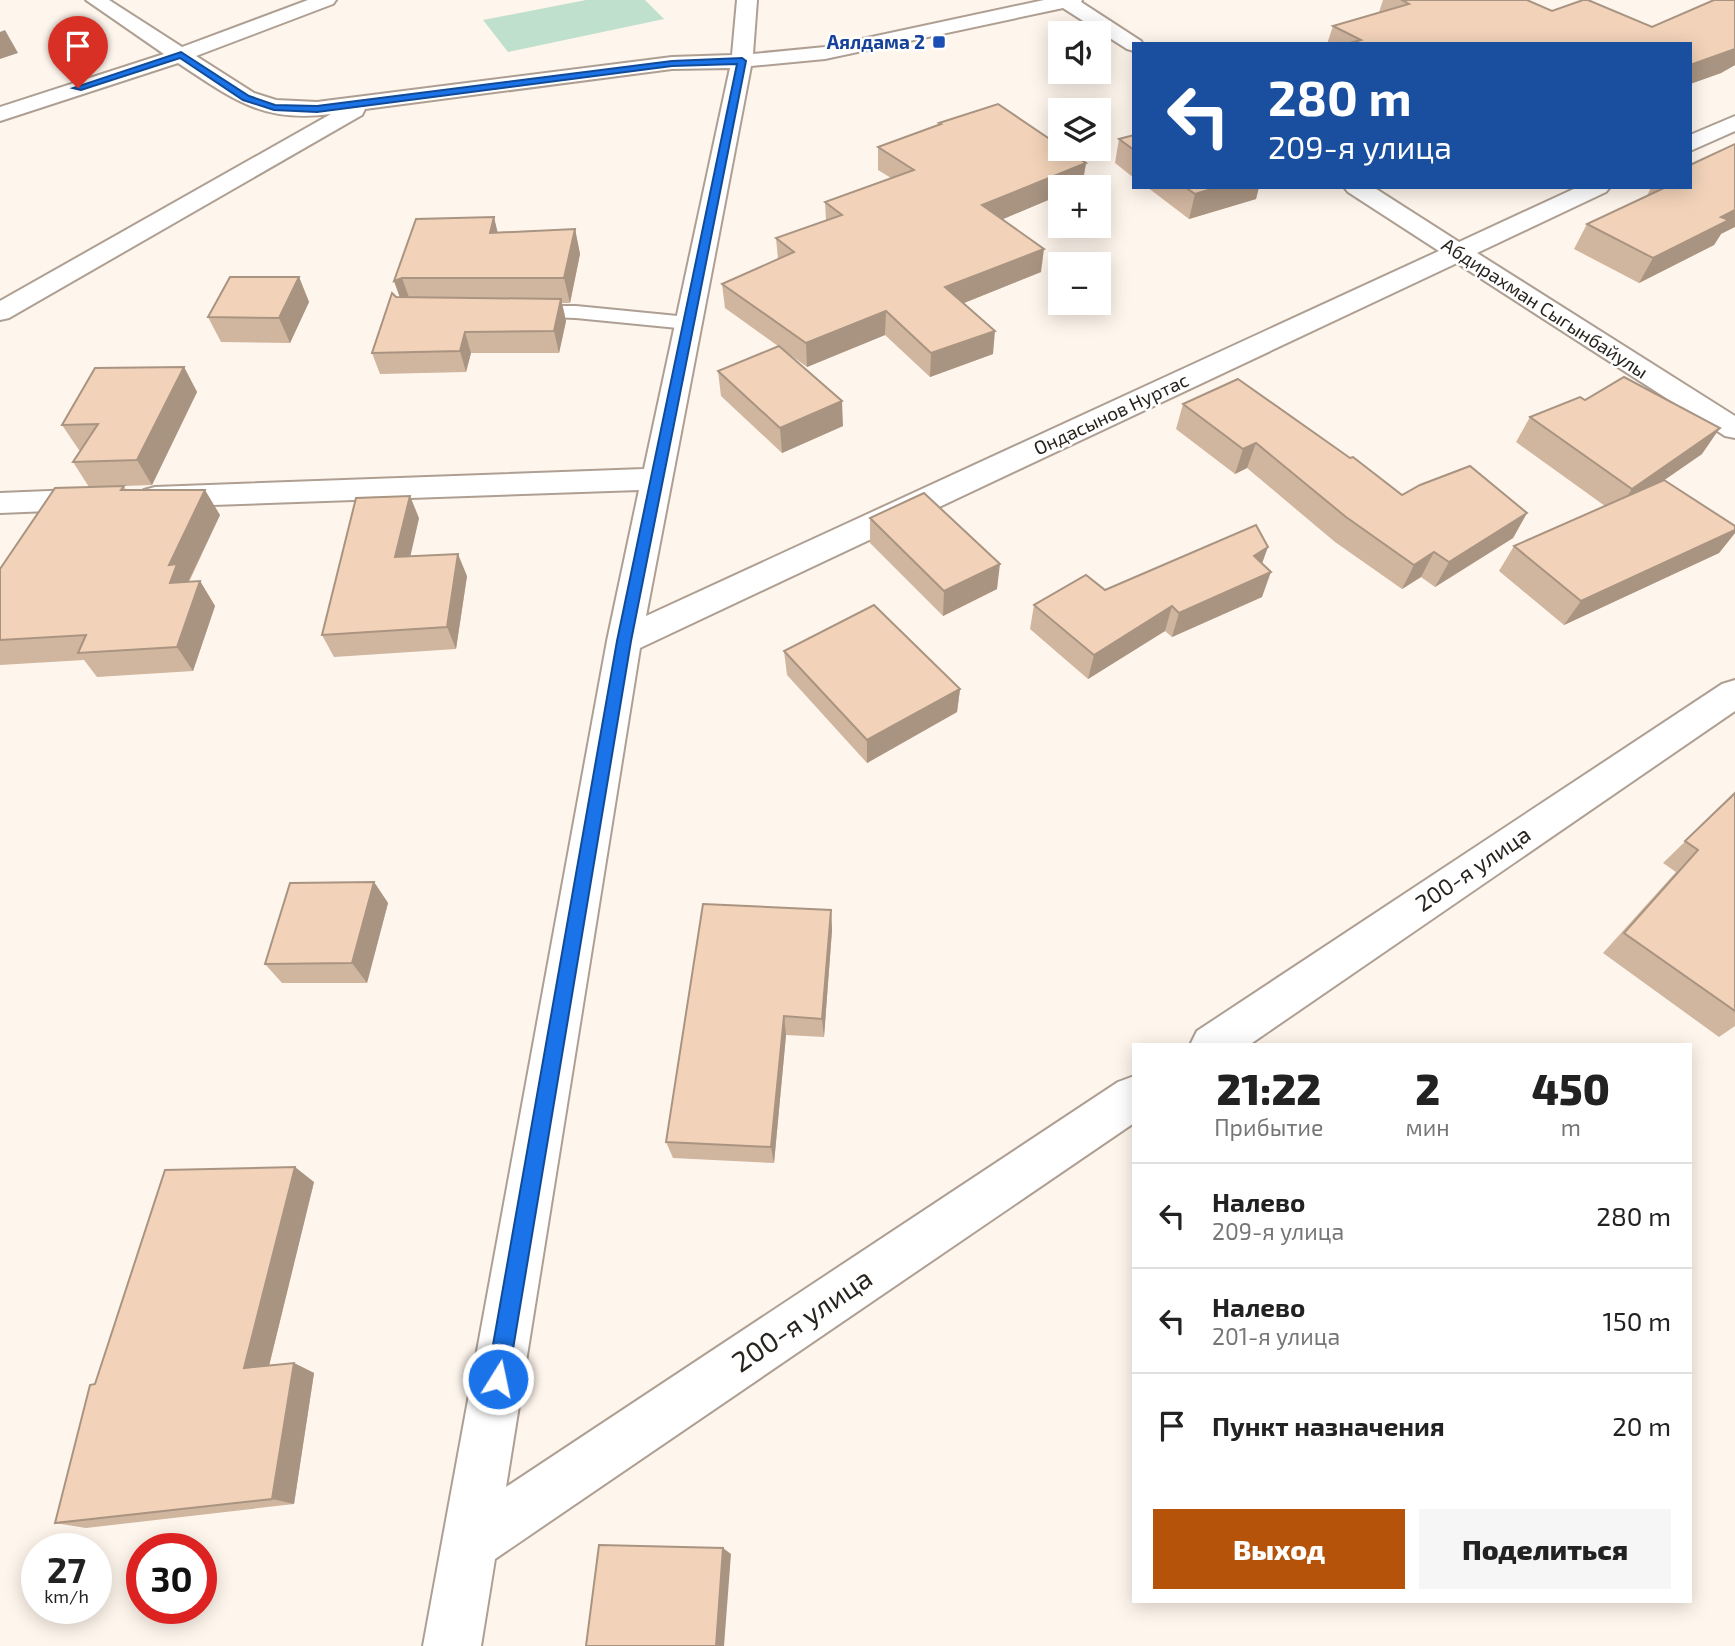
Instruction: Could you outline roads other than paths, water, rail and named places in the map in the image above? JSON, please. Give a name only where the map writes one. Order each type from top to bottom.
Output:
[{"type":"street","points":[[96,0],[246,98],[274,107],[317,109],[672,64],[742,61],[825,52],[1069,1],[1132,44]]},
{"type":"street","points":[[0,114],[181,55],[326,0]]},
{"type":"street","points":[[452,1646],[624,641],[742,61],[747,0]]},
{"type":"street","points":[[0,312],[368,102]]},
{"type":"street","points":[[1692,143],[1735,123]]},
{"type":"street","name":"Абдирахман Сыгынбайулы","points":[[1359,189],[1735,429]]},
{"type":"street","name":"Ондасынов Нуртас","points":[[624,641],[1594,189]]},
{"type":"street","points":[[0,503],[656,479]]},
{"type":"street","name":"200-я улица","points":[[1215,1043],[1735,693]]},
{"type":"street","name":"200-я улица","points":[[470,1543],[1132,1098]]},
{"type":"lane","points":[[507,312],[576,312],[688,323]]},
{"type":"place","name":"Аялдама 2","points":[[939,42]]}]
